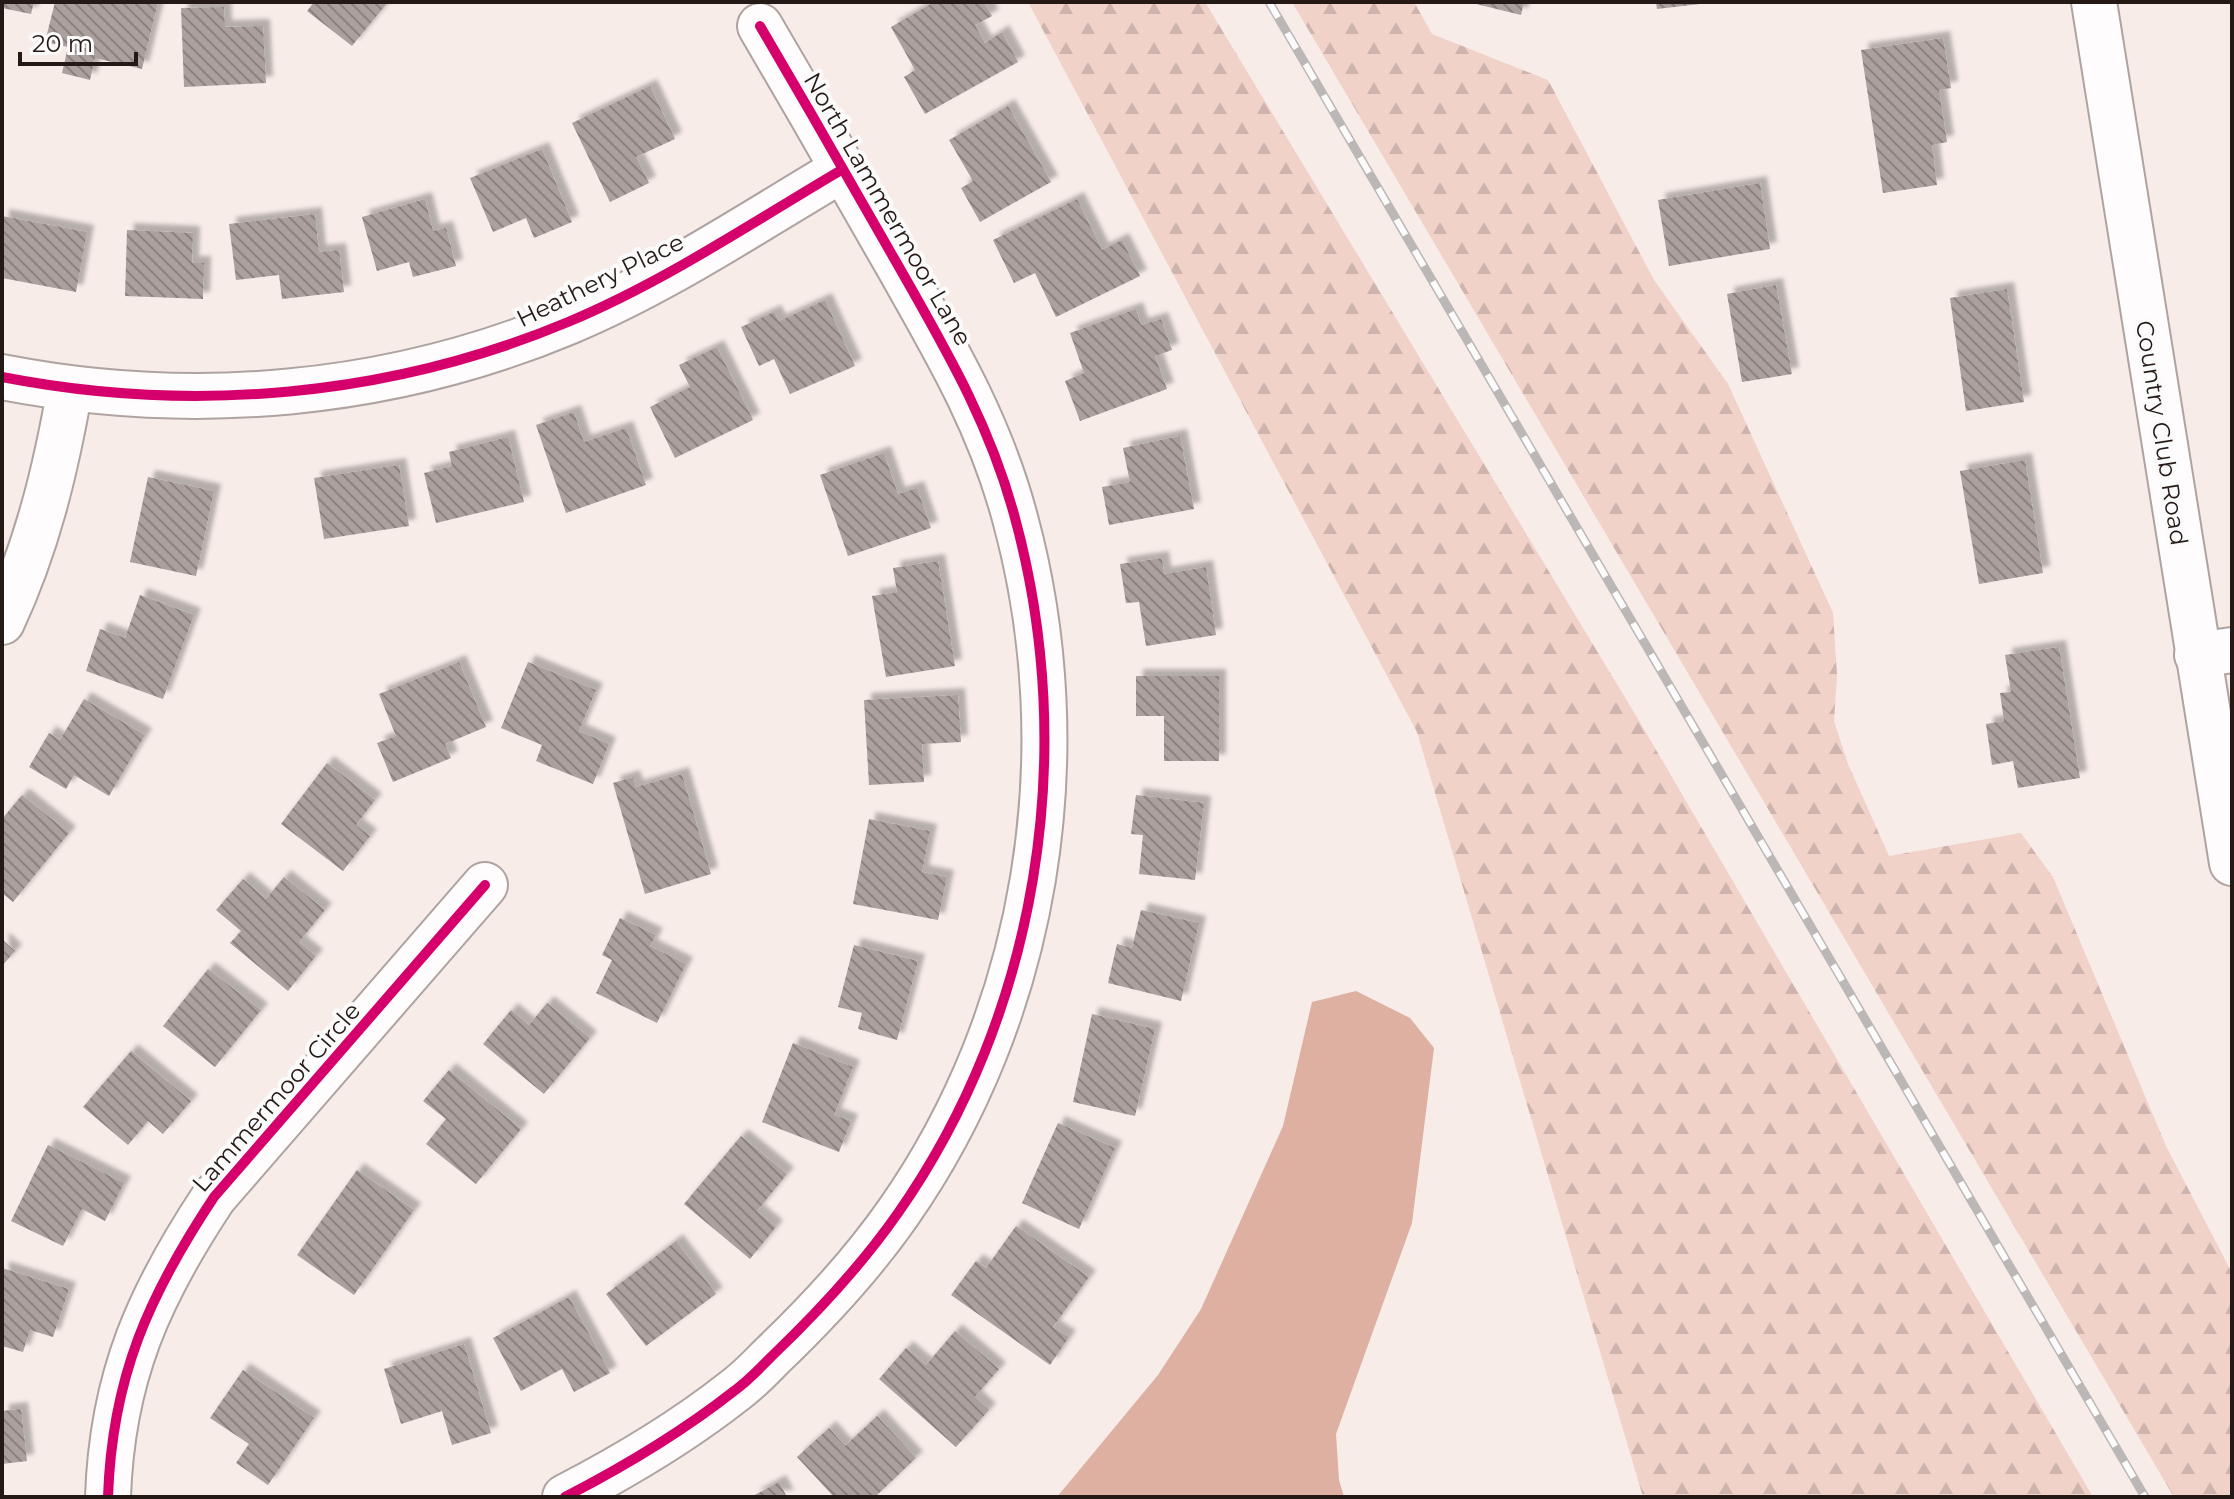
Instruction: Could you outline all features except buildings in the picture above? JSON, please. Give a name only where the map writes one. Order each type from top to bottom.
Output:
[{"type":"street","name":"Country Club Road","points":[[2094,2],[2214,652],[2232,863]]},
{"type":"street","name":"North Lammermoor Lane","points":[[565,1497],[661,1443],[732,1393],[834,1296],[881,1237],[924,1173],[965,1098],[990,1038],[1019,945],[1037,861],[1045,730],[1040,643],[1015,516],[962,377],[760,26]]},
{"type":"street","name":"Heathery Place","points":[[2,377],[70,388],[147,395],[258,395],[326,389],[399,376],[470,358],[569,322],[636,290],[843,169]]},
{"type":"street","points":[[2,622],[44,511],[56,466],[70,388]]},
{"type":"street","name":"Lammermoor Circle","points":[[108,1497],[112,1440],[134,1347],[156,1292],[190,1232],[214,1197],[485,885]]},
{"type":"green space","points":[[1028,2],[1205,2],[1638,719],[2093,1497],[1643,1497],[1417,732]]},
{"type":"green space","points":[[1292,2],[1414,2],[1432,34],[1548,80],[1654,280],[1728,384],[1833,613],[1837,675],[1834,721],[1848,764],[1889,856],[2021,833],[2053,877],[2166,1146],[2232,1273],[2232,1497],[2174,1497]]},
{"type":"shaded area","points":[[1356,991],[1410,1018],[1434,1048],[1412,1223],[1336,1434],[1339,1480],[1344,1497],[1057,1497],[1158,1375],[1201,1309],[1283,1126],[1312,1002]]},
{"type":"railway","points":[[1269,2],[2145,1497]]},
{"type":"cycle path","points":[[565,1497],[652,1448],[744,1383],[822,1305],[884,1233],[946,1135],[984,1053],[1013,967],[1033,879],[1043,788],[1043,698],[1034,607],[1005,484],[980,419],[950,358],[760,26]]},
{"type":"cycle path","points":[[2,377],[145,395],[217,396],[289,392],[360,382],[431,367],[500,347],[604,306],[708,250],[843,169]]},
{"type":"cycle path","points":[[108,1497],[117,1413],[126,1375],[153,1303],[191,1233],[214,1197],[485,885]]}]
